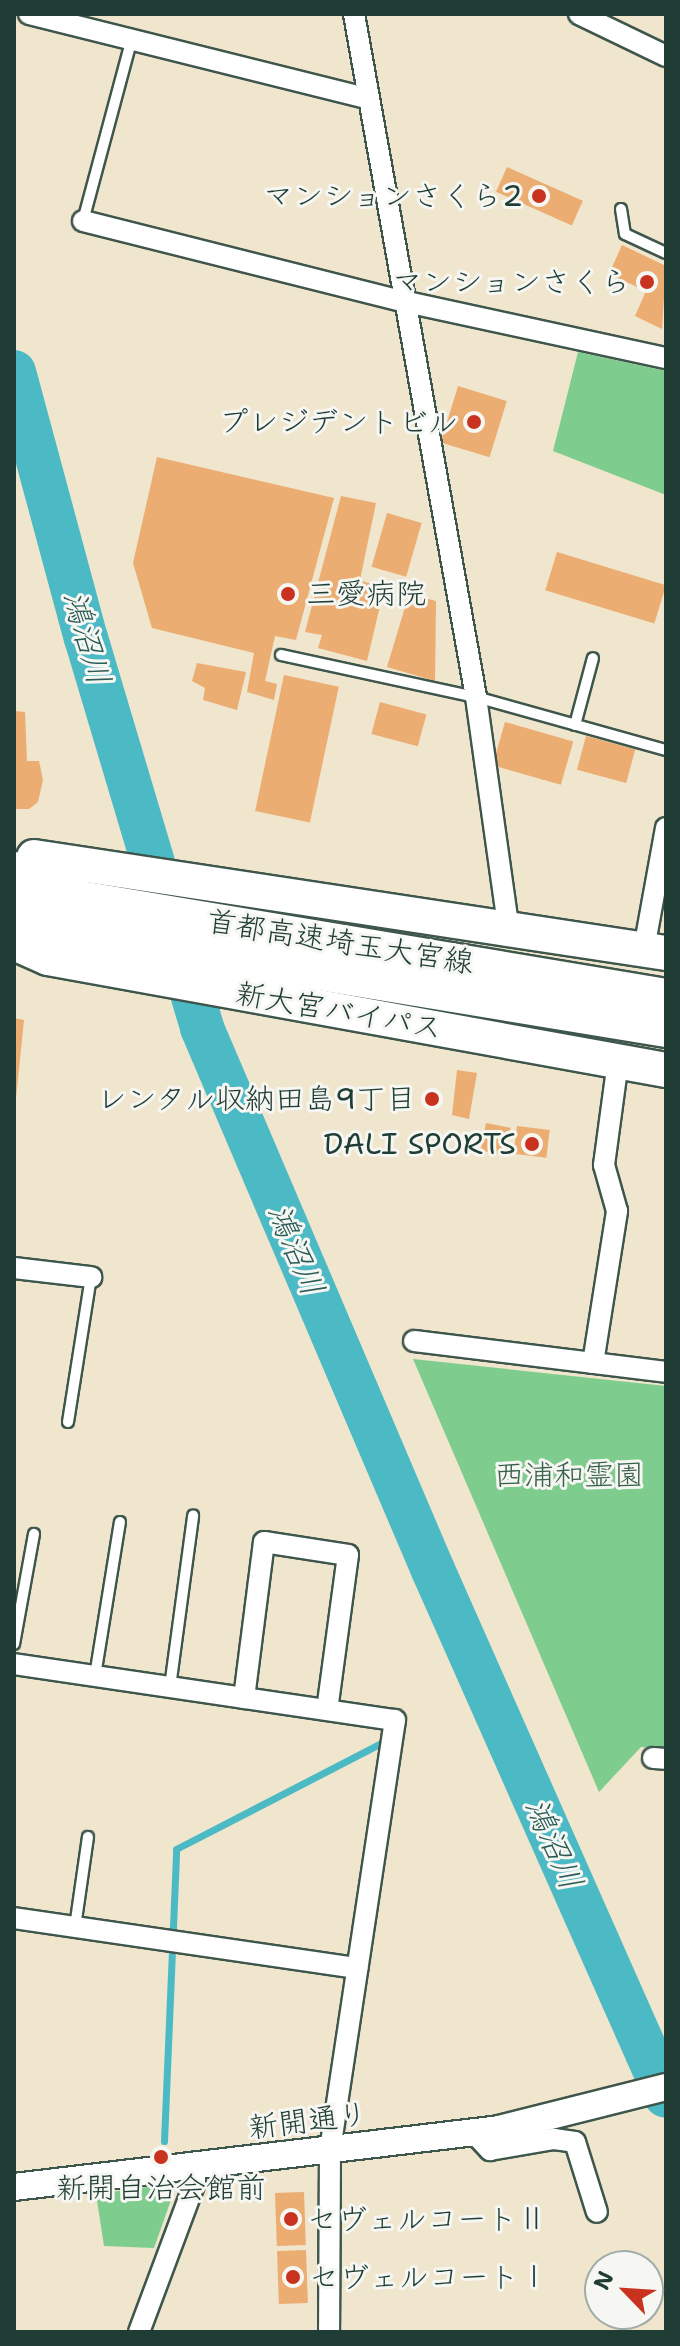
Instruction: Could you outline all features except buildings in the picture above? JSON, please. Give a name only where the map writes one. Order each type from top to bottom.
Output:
[{"type":"highway","points":[[14,860],[42,856],[105,877]]},
{"type":"highway","points":[[14,869],[105,877],[203,892],[508,926],[655,951]]},
{"type":"highway","name":"首都高速埼玉大宮線","points":[[14,888],[666,997]]},
{"type":"highway","points":[[203,892],[666,985]]},
{"type":"highway","name":"首都高速埼玉大宮線","points":[[14,922],[666,1029]]},
{"type":"highway","name":"新大宮バイパス","points":[[14,937],[666,1070]]},
{"type":"highway","name":"新大宮バイパス","points":[[14,943],[48,958],[130,961]]},
{"type":"highway","name":"新大宮バイパス","points":[[225,978],[666,1039]]},
{"type":"street","points":[[29,14],[131,42],[367,98]]},
{"type":"street","points":[[354,14],[402,301],[476,697],[508,926]]},
{"type":"street","points":[[579,14],[666,56]]},
{"type":"street","points":[[83,221],[402,301],[666,358]]},
{"type":"street","points":[[655,951],[666,828]]},
{"type":"street","points":[[593,1363],[617,1211],[604,1165],[618,1062]]},
{"type":"street","points":[[14,1268],[91,1277]]},
{"type":"street","points":[[414,1341],[666,1372]]},
{"type":"street","points":[[244,1698],[264,1542],[348,1555],[327,1710]]},
{"type":"street","points":[[14,1664],[395,1720],[330,2150],[329,2332]]},
{"type":"street","points":[[14,1918],[357,1968]]},
{"type":"street","name":"新開通り","points":[[14,2187],[195,2168],[473,2132],[666,2087]]},
{"type":"street","points":[[473,2132],[490,2150],[554,2139],[575,2142],[597,2212]]},
{"type":"street","points":[[139,2332],[195,2182],[195,2168]]},
{"type":"lane","points":[[83,221],[131,42]]},
{"type":"lane","points":[[621,209],[625,234],[666,253]]},
{"type":"lane","points":[[281,655],[476,697],[666,750]]},
{"type":"lane","points":[[575,725],[593,658]]},
{"type":"lane","points":[[68,1422],[91,1277]]},
{"type":"lane","points":[[170,1687],[193,1516]]},
{"type":"lane","points":[[95,1676],[120,1522]]},
{"type":"lane","points":[[14,1644],[34,1534]]},
{"type":"lane","points":[[75,1927],[88,1837]]},
{"type":"green space","points":[[578,352],[666,371],[666,495],[553,451]]},
{"type":"green space","name":"西浦和霊園","points":[[413,1359],[666,1386],[666,1749],[641,1747],[599,1792]]},
{"type":"green space","points":[[177,2183],[154,2248],[104,2246],[96,2194]]},
{"type":"waterway","name":"鴻沼川","points":[[14,372],[86,638],[202,1028],[433,1570],[666,2096]]},
{"type":"waterway","points":[[476,1708],[491,1702]]},
{"type":"waterway","points":[[164,2141],[176,1849],[379,1744]]},
{"type":"place","name":"マンションさくら2","points":[[539,196]]},
{"type":"place","name":"マンションさくら","points":[[647,282]]},
{"type":"place","name":"プレジデントビル","points":[[474,422]]},
{"type":"place","name":"三愛病院","points":[[288,594]]},
{"type":"place","name":"レンタル収納田島9丁目","points":[[432,1099]]},
{"type":"place","name":"DALI SPORTS","points":[[532,1144]]},
{"type":"place","name":"新開自治会館前","points":[[161,2157]]},
{"type":"place","name":"セヴェルコートⅡ","points":[[291,2219]]},
{"type":"place","name":"セヴェルコートⅠ","points":[[293,2277]]}]
